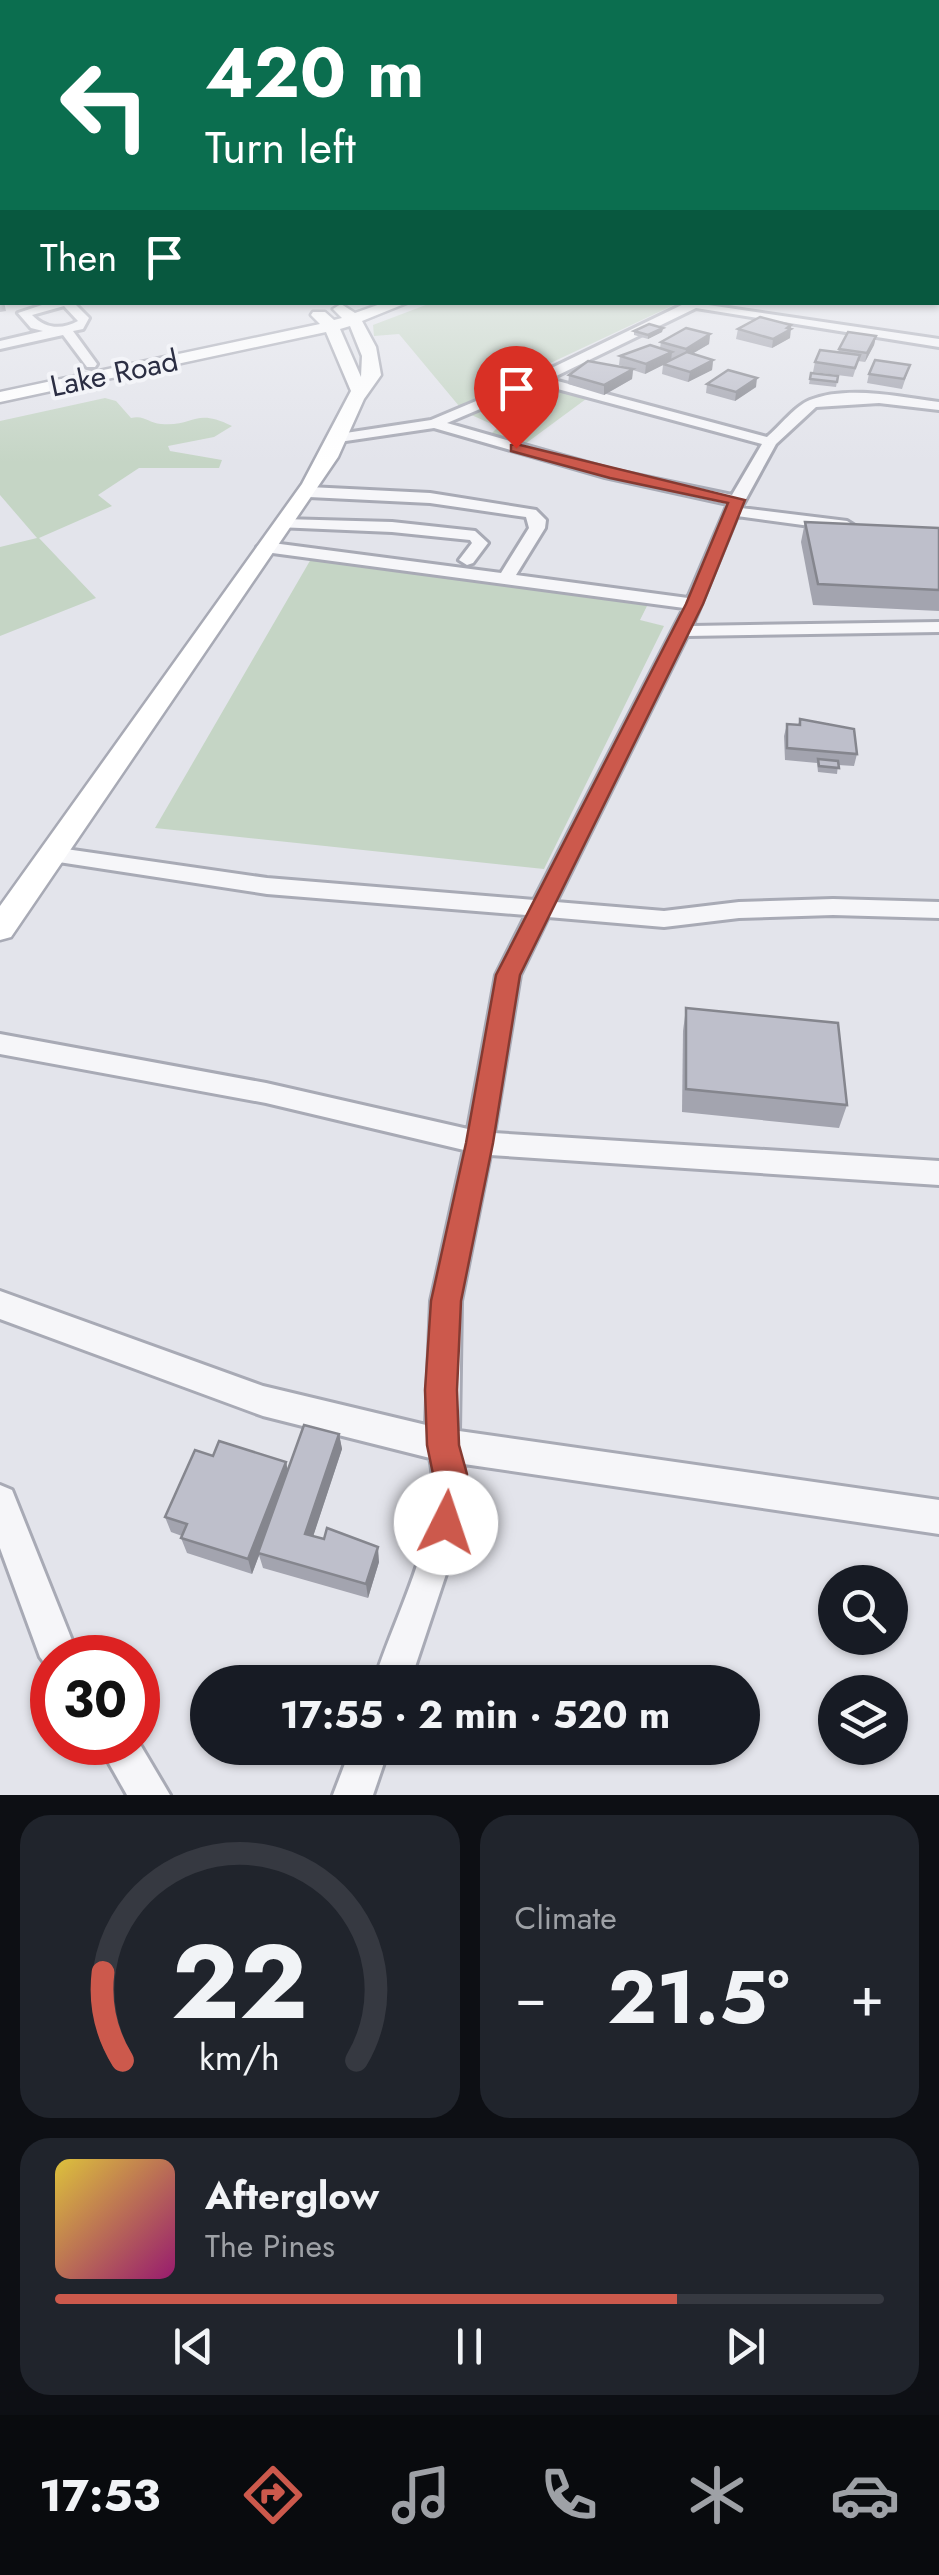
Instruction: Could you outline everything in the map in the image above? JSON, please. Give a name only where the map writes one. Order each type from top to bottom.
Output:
[{"type":"street","points":[[55,305],[24,313],[34,324],[64,332],[90,364]]},
{"type":"street","points":[[0,345],[64,332],[84,321],[69,305]]},
{"type":"street","name":"Lake Road","points":[[0,382],[337,317],[360,305]]},
{"type":"street","name":"Lake Road","points":[[0,397],[389,305]]},
{"type":"street","points":[[338,438],[434,424],[538,380],[692,305]]},
{"type":"street","points":[[700,305],[939,343]]},
{"type":"street","points":[[337,317],[348,373],[359,389]]},
{"type":"street","points":[[0,928],[265,546],[309,492],[359,389],[372,375],[372,356],[337,317]]},
{"type":"street","points":[[538,380],[770,442]]},
{"type":"street","points":[[398,1665],[446,1523],[450,1474],[443,1445],[441,1390],[446,1301],[508,975],[694,604],[734,506],[770,442],[811,404],[827,400],[880,399],[939,405]]},
{"type":"street","points":[[434,424],[734,506],[864,528]]},
{"type":"street","points":[[309,492],[430,498],[531,514],[538,520],[537,528],[506,578]]},
{"type":"street","points":[[283,524],[392,527],[475,536],[480,544],[467,560]]},
{"type":"street","points":[[265,546],[694,604]]},
{"type":"street","points":[[680,631],[939,627]]},
{"type":"street","points":[[52,854],[267,886],[664,919],[740,910],[833,906],[939,910]]},
{"type":"street","points":[[0,1044],[266,1094],[479,1143],[939,1173]]},
{"type":"street","points":[[0,1306],[263,1401],[443,1445],[939,1517]]},
{"type":"street","points":[[0,1502],[52,1635]]},
{"type":"street","points":[[131,1765],[150,1795]]},
{"type":"street","points":[[354,1795],[364,1765]]},
{"type":"green space","points":[[426,305],[674,305],[459,406],[399,334],[374,336],[373,325]]},
{"type":"green space","points":[[552,389],[586,399],[525,444],[490,435],[498,427],[467,413],[517,394]]},
{"type":"green space","points":[[105,398],[116,401],[131,418],[172,424],[210,418],[232,426],[214,437],[168,446],[170,451],[222,460],[219,468],[139,468],[98,495],[112,506],[39,538],[96,598],[0,636],[0,547],[37,538],[0,495],[0,421]]},
{"type":"green space","points":[[311,559],[638,601],[647,606],[640,620],[664,626],[544,869],[155,828]]},
{"type":"building","points":[[760,317],[791,325],[787,328],[791,329],[773,339],[738,329]]},
{"type":"building","points":[[649,324],[663,328],[648,335],[634,331]]},
{"type":"building","points":[[686,328],[710,334],[686,349],[661,342]]},
{"type":"building","points":[[848,332],[876,336],[867,353],[839,349]]},
{"type":"building","points":[[650,345],[672,352],[646,364],[620,356]]},
{"type":"building","points":[[820,350],[860,355],[855,368],[815,362]]},
{"type":"building","points":[[687,352],[713,360],[690,372],[663,364]]},
{"type":"building","points":[[875,360],[910,365],[904,379],[869,374]]},
{"type":"building","points":[[588,361],[633,369],[604,385],[569,375]]},
{"type":"building","points":[[728,370],[757,378],[736,392],[707,384]]},
{"type":"building","points":[[811,373],[838,376],[837,382],[810,379]]},
{"type":"building","points":[[805,522],[939,528],[939,590],[818,584]]},
{"type":"building","points":[[800,719],[854,729],[857,754],[787,748],[787,724],[800,725]]},
{"type":"building","points":[[818,759],[838,761],[839,768],[819,766]]},
{"type":"building","points":[[686,1008],[838,1023],[847,1105],[686,1089]]},
{"type":"building","points":[[304,1425],[339,1434],[305,1534],[324,1539],[327,1528],[378,1547],[366,1584],[258,1553]]},
{"type":"building","points":[[219,1441],[286,1462],[248,1559],[181,1538],[187,1524],[165,1517],[195,1450],[213,1456]]},
{"type":"route","points":[[446,1523],[450,1474],[443,1445],[441,1390],[446,1301],[508,975],[694,604],[737,500],[610,474],[516,448]]}]
